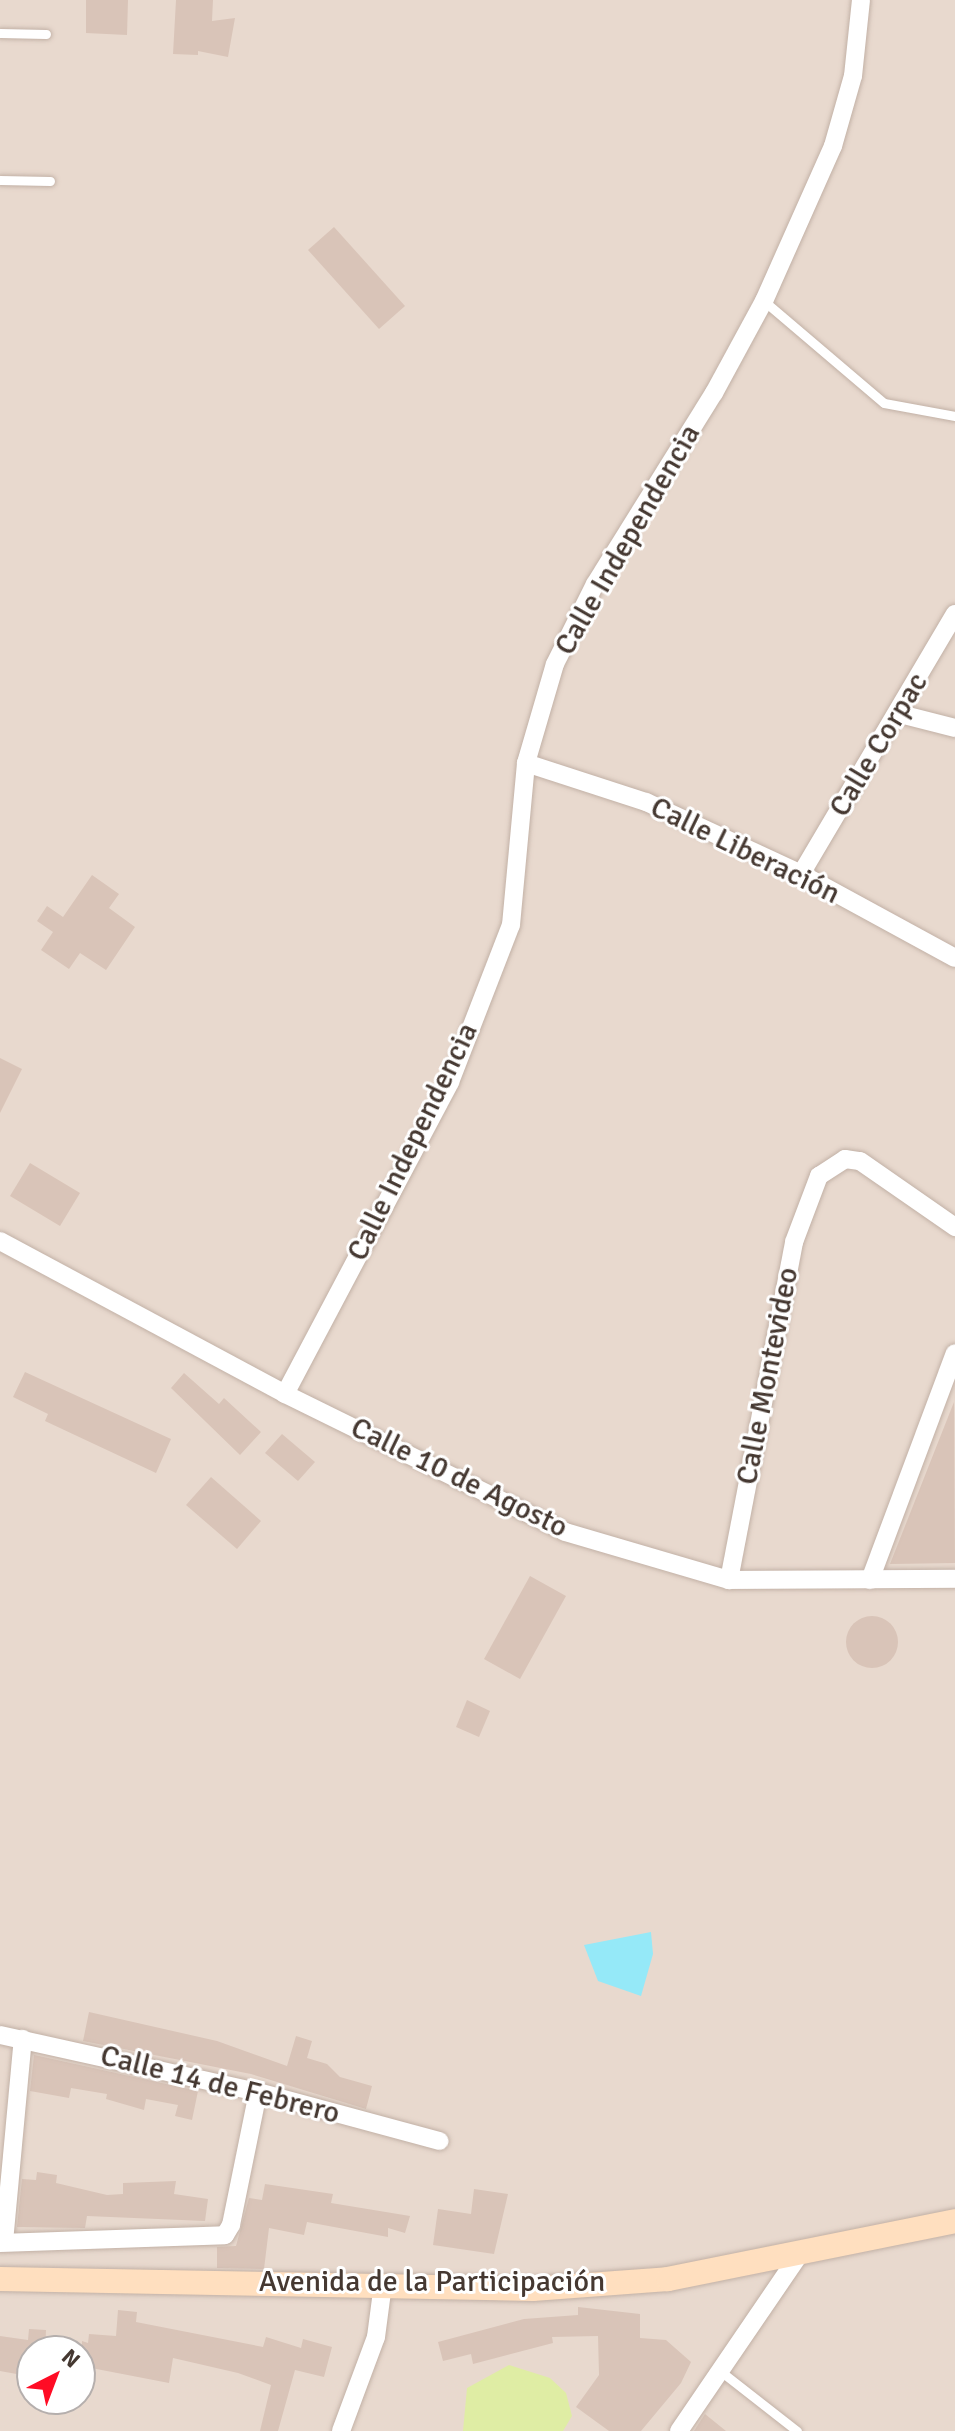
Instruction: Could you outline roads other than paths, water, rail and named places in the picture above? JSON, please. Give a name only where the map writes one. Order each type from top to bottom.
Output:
[{"type":"main road","name":"Avenida de la Participación","points":[[0,2279],[533,2289],[668,2279],[955,2221]]},
{"type":"street","name":"Calle Independencia","points":[[285,1394],[450,1082],[505,939],[526,763],[555,664],[595,584],[714,393],[764,301],[833,146],[853,76],[861,0]]},
{"type":"street","name":"Calle Corpac","points":[[801,874],[900,714],[955,614]]},
{"type":"street","points":[[900,714],[955,728]]},
{"type":"street","name":"Calle Liberación","points":[[526,763],[646,802],[801,874],[955,958]]},
{"type":"street","name":"Calle Montevideo","points":[[729,1580],[794,1242],[819,1176],[845,1159],[860,1161],[955,1227]]},
{"type":"street","name":"Calle 10 de Agosto","points":[[0,1241],[285,1394],[565,1532],[729,1580],[955,1579]]},
{"type":"street","points":[[870,1580],[955,1353]]},
{"type":"street","name":"Calle 14 de Febrero","points":[[0,2035],[258,2092],[439,2141]]},
{"type":"street","points":[[23,2039],[2,2242],[225,2235],[258,2092]]},
{"type":"street","points":[[679,2431],[802,2251]]},
{"type":"street","points":[[341,2431],[376,2337],[383,2284]]},
{"type":"lane","points":[[0,33],[46,34]]},
{"type":"lane","points":[[0,180],[50,181]]},
{"type":"lane","points":[[764,301],[884,403],[955,416]]},
{"type":"lane","points":[[719,2370],[797,2431]]},
{"type":"water","points":[[651,1932],[653,1954],[641,1996],[598,1981],[584,1945]]}]
